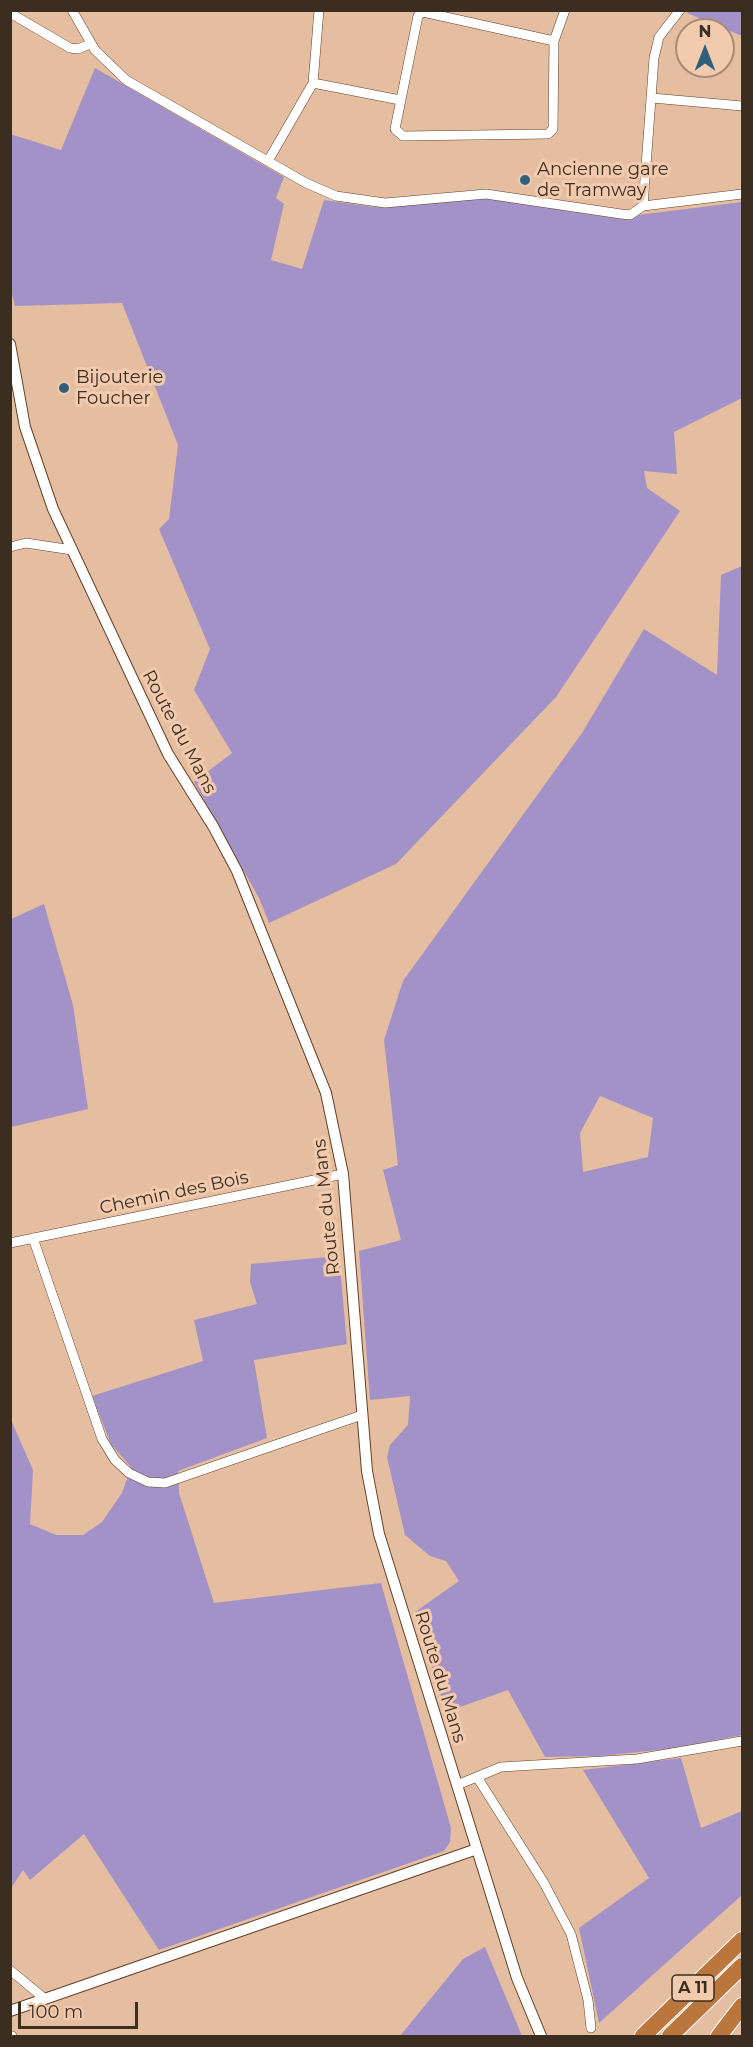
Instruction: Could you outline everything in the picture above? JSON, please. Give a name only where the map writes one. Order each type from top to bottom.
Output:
[{"type":"highway","name":"A 11","points":[[643,2037],[742,1940]]},
{"type":"highway","name":"A 11","points":[[670,2037],[742,1966]]},
{"type":"highway","points":[[719,2037],[742,2007]]},
{"type":"street","points":[[72,10],[90,44],[108,65],[126,80],[321,190],[360,201],[392,203],[486,194],[630,215],[643,206],[742,194]]},
{"type":"street","points":[[268,161],[313,83],[319,10]]},
{"type":"street","points":[[554,41],[423,12],[418,16],[395,129],[403,135],[548,134],[553,129],[554,41],[565,10]]},
{"type":"street","points":[[643,206],[654,58],[659,37],[680,10]]},
{"type":"street","points":[[10,13],[70,48],[78,49],[90,44]]},
{"type":"street","points":[[313,83],[400,100]]},
{"type":"street","points":[[652,98],[742,106]]},
{"type":"street","name":"Route du Mans","points":[[10,344],[28,434],[53,509],[168,754],[213,826],[237,871],[326,1093],[343,1174],[367,1471],[379,1534],[517,1978],[541,2037]]},
{"type":"street","points":[[10,547],[26,543],[72,550]]},
{"type":"street","name":"Chemin des Bois","points":[[10,1242],[343,1174]]},
{"type":"street","points":[[33,1238],[102,1439],[115,1460],[129,1473],[148,1482],[165,1483],[362,1415]]},
{"type":"street","points":[[457,1785],[501,1767],[637,1759],[742,1741]]},
{"type":"street","points":[[477,1777],[544,1883],[571,1934],[588,2000],[591,2028]]},
{"type":"street","points":[[10,2011],[477,1849]]},
{"type":"street","points":[[10,1970],[45,1999]]},
{"type":"shaded area","points":[[689,10],[742,11],[742,36],[735,33],[735,18],[699,18],[687,13]]},
{"type":"shaded area","points":[[95,68],[284,177],[276,198],[284,204],[271,260],[302,269],[324,200],[374,207],[485,198],[614,218],[742,202],[742,398],[674,432],[677,474],[644,471],[647,488],[680,511],[556,697],[396,864],[269,923],[259,898],[194,782],[232,753],[194,690],[210,649],[159,529],[169,519],[178,445],[122,303],[15,306],[10,286],[10,134],[61,150]]},
{"type":"shaded area","points":[[742,566],[742,1735],[675,1748],[603,1756],[545,1757],[508,1690],[446,1712],[415,1612],[459,1581],[446,1561],[430,1556],[405,1535],[387,1457],[390,1445],[408,1425],[410,1396],[370,1400],[359,1251],[401,1240],[383,1170],[398,1165],[384,1040],[403,981],[582,733],[644,629],[717,675],[721,575]],"holes":[[[600,1096],[653,1118],[648,1157],[583,1172],[580,1133]]]},
{"type":"shaded area","points":[[44,904],[73,1005],[88,1109],[11,1127],[11,919]]},
{"type":"shaded area","points":[[339,1256],[347,1344],[254,1360],[267,1438],[178,1471],[179,1493],[214,1603],[381,1583],[451,1828],[450,1842],[444,1851],[159,1950],[84,1834],[30,1880],[23,1870],[11,1888],[10,1418],[33,1470],[30,1524],[56,1535],[83,1535],[102,1522],[122,1493],[131,1467],[111,1444],[92,1396],[203,1361],[194,1320],[257,1304],[250,1282],[251,1264]]},
{"type":"shaded area","points":[[681,1758],[701,1828],[742,1811],[742,1895],[599,2023],[579,1928],[649,1878],[583,1770]]},
{"type":"shaded area","points":[[485,1947],[522,2036],[400,2036],[463,1959]]},
{"type":"place","name":"Ancienne gare de Tramway","points":[[525,180]]},
{"type":"place","name":"Bijouterie Foucher","points":[[64,388]]}]
